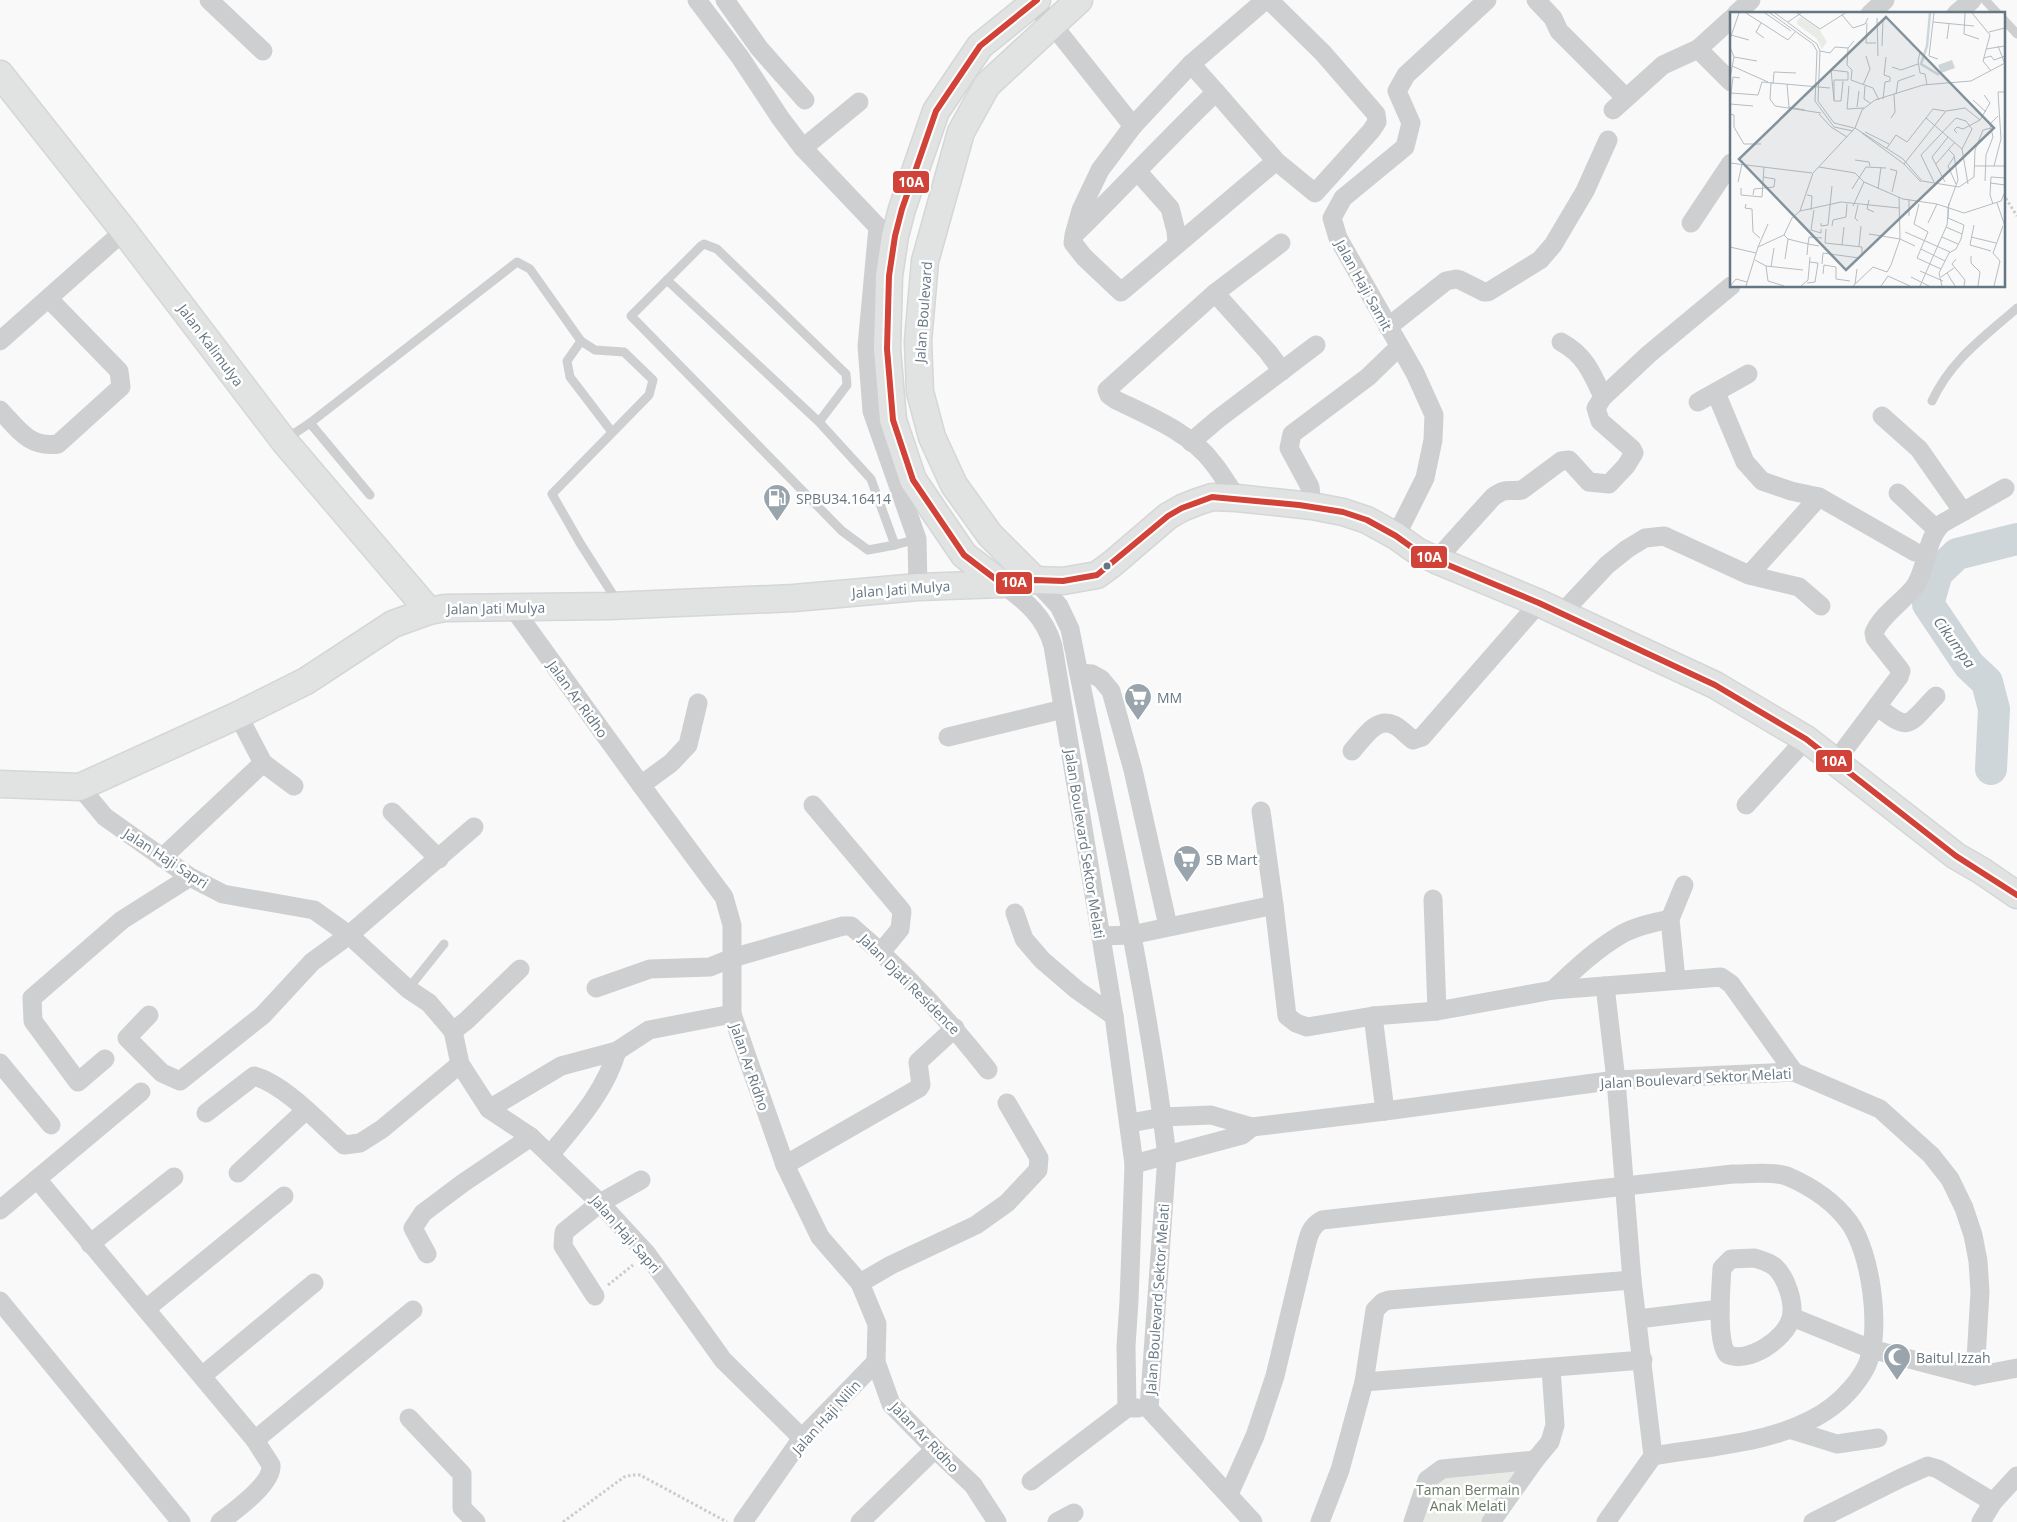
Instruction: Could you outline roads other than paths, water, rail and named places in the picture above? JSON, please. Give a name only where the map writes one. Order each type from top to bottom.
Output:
[{"type":"main road","name":"Jalan Boulevard","points":[[1035,580],[990,535],[954,485],[932,437],[920,392],[918,341],[925,260],[961,132],[987,86],[1079,0]]},
{"type":"main road","points":[[1002,584],[964,555],[913,480],[893,420],[888,349],[889,276],[886,232],[902,209],[936,111],[980,46],[1033,1]]},
{"type":"main road","name":"Jalan Kalimulya","points":[[0,74],[124,231],[284,441],[428,611]]},
{"type":"main road","name":"Jalan Jati Mulya","points":[[0,784],[80,787],[238,715],[306,681],[393,624],[428,611],[444,608],[620,605],[794,598],[918,586],[1002,584],[1035,580],[1063,581],[1096,574],[1118,559],[1168,516],[1182,508],[1212,498],[1237,498],[1312,506],[1343,512],[1367,520],[1396,536],[1417,551],[1550,608],[1715,685],[1806,739],[1956,856],[1982,870],[2017,895]]},
{"type":"main road","points":[[950,585],[962,568],[964,555]]},
{"type":"street","points":[[209,0],[263,51]]},
{"type":"street","points":[[697,0],[740,56],[781,119],[803,148],[886,232],[867,346],[872,410],[917,538],[918,586]]},
{"type":"street","points":[[725,0],[759,48],[805,100]]},
{"type":"street","name":"Jalan Haji Samit","points":[[1396,536],[1424,478],[1435,426],[1430,404],[1380,310],[1338,238],[1332,218],[1343,198],[1405,146],[1411,123],[1397,92],[1406,75],[1487,0]]},
{"type":"street","points":[[1536,0],[1553,18],[1558,31],[1619,103],[1663,65],[1698,49],[1730,20]]},
{"type":"street","points":[[1738,12],[1751,0]]},
{"type":"street","points":[[1872,12],[1885,0]]},
{"type":"street","points":[[1958,12],[1972,0]]},
{"type":"street","points":[[1033,1],[1134,126]]},
{"type":"street","points":[[1190,64],[1276,161],[1316,193],[1377,122],[1376,114],[1323,53],[1271,2],[1263,2],[1190,64],[1134,126],[1100,170],[1081,210],[1074,235],[1074,246],[1120,292],[1276,161]]},
{"type":"street","points":[[1698,49],[1730,81]]},
{"type":"street","points":[[1074,235],[1138,172],[1162,144],[1216,92]]},
{"type":"street","points":[[803,148],[858,102]]},
{"type":"street","points":[[1388,327],[1446,281],[1460,280],[1484,292],[1488,292],[1540,260],[1553,246],[1586,191],[1608,140]]},
{"type":"street","points":[[1691,223],[1730,164]]},
{"type":"street","points":[[1138,172],[1170,208],[1177,244]]},
{"type":"street","points":[[0,341],[124,231]]},
{"type":"street","points":[[1237,498],[1212,461],[1191,442],[1176,430],[1116,400],[1107,392],[1110,386],[1215,293],[1281,243]]},
{"type":"street","points":[[1436,560],[1493,497],[1502,490],[1522,490],[1561,461],[1569,460],[1589,482],[1609,484],[1626,466],[1634,453],[1632,449],[1600,421],[1596,408],[1603,397],[1649,354],[1730,287]]},
{"type":"street","points":[[1215,293],[1268,352],[1282,371]]},
{"type":"street","points":[[0,410],[27,438],[45,446],[58,444],[121,386],[119,371],[49,298]]},
{"type":"street","points":[[1562,342],[1579,354],[1592,372],[1603,397]]},
{"type":"street","points":[[1191,442],[1316,345]]},
{"type":"street","points":[[1312,506],[1310,487],[1289,448],[1292,434],[1368,377],[1399,347]]},
{"type":"street","points":[[1698,402],[1748,374]]},
{"type":"street","points":[[1716,393],[1745,462],[1762,481],[1791,491],[1819,497],[1915,552]]},
{"type":"street","points":[[1882,416],[1919,449],[1963,512]]},
{"type":"street","points":[[1835,762],[1899,676],[1900,671],[1875,638],[1875,631],[1914,587],[1922,573],[1932,536],[1936,529],[1943,523],[2004,488]]},
{"type":"street","points":[[1898,493],[1936,529]]},
{"type":"street","points":[[1749,575],[1819,497]]},
{"type":"street","points":[[917,538],[946,529]]},
{"type":"street","points":[[1352,750],[1374,726],[1382,723],[1393,724],[1413,740],[1422,737],[1550,608],[1645,538],[1664,536],[1749,575],[1799,587],[1821,606]]},
{"type":"street","name":"Jalan Boulevard Sektor Melati","points":[[1035,580],[1059,606],[1070,628],[1131,935],[1163,1117],[1168,1156],[1149,1409],[1229,1494],[1248,1521]]},
{"type":"street","name":"Jalan Boulevard Sektor Melati","points":[[1002,584],[1022,598],[1040,616],[1049,632],[1114,1016],[1130,1123],[1134,1164],[1126,1346],[1127,1408]]},
{"type":"street","name":"Jalan Ar Ridho","points":[[513,608],[640,786],[724,896],[732,925],[732,1014],[785,1165],[820,1237],[860,1283],[877,1324],[876,1362],[891,1404],[934,1449],[973,1484],[997,1522]]},
{"type":"street","points":[[1079,673],[1092,674],[1101,679],[1111,692],[1132,770],[1168,926]]},
{"type":"street","points":[[1877,706],[1901,724],[1909,723],[1936,696]]},
{"type":"street","points":[[640,786],[671,763],[688,745],[698,703]]},
{"type":"street","points":[[948,737],[1063,709]]},
{"type":"street","points":[[238,715],[263,763],[294,786]]},
{"type":"street","points":[[1746,805],[1806,739]]},
{"type":"street","points":[[162,858],[263,763]]},
{"type":"street","name":"Jalan Haji Sapri","points":[[80,787],[105,817],[190,877],[223,894],[314,910],[349,934],[408,989],[429,1003],[453,1031],[460,1064],[489,1109],[531,1137],[600,1203],[647,1254],[723,1360],[802,1438]]},
{"type":"street","points":[[813,805],[902,911],[900,929],[882,951]]},
{"type":"street","points":[[1261,811],[1287,1016],[1296,1023],[1307,1027],[1374,1016],[1437,1011],[1553,990],[1721,977],[1726,979],[1794,1072]]},
{"type":"street","points":[[392,812],[439,859]]},
{"type":"street","points":[[149,1015],[127,1038],[162,1073],[180,1081],[263,1015],[312,962],[349,934],[439,859],[474,827]]},
{"type":"street","points":[[105,1060],[78,1082],[33,1021],[32,998],[122,920],[190,877]]},
{"type":"street","points":[[1676,980],[1670,919],[1684,885]]},
{"type":"street","points":[[1433,899],[1437,1011]]},
{"type":"street","points":[[1101,936],[1131,935],[1274,905]]},
{"type":"street","points":[[1015,913],[1024,939],[1042,960],[1077,990],[1114,1016]]},
{"type":"street","points":[[1553,990],[1577,968],[1622,934],[1640,926],[1670,919]]},
{"type":"street","name":"Jalan Djati Residence","points":[[596,988],[650,969],[710,966],[843,926],[851,926],[882,951],[955,1028],[988,1070]]},
{"type":"street","points":[[453,1031],[466,1021],[520,968]]},
{"type":"street","points":[[1605,986],[1616,1080],[1632,1280],[1653,1456],[1606,1522]]},
{"type":"street","points":[[489,1109],[561,1066],[617,1052],[649,1030],[732,1014]]},
{"type":"street","points":[[1374,1016],[1385,1111]]},
{"type":"street","points":[[785,1165],[919,1088],[921,1085],[918,1062],[955,1028]]},
{"type":"street","points":[[550,1155],[592,1104],[613,1065],[617,1052]]},
{"type":"street","points":[[0,1063],[51,1125]]},
{"type":"street","points":[[206,1113],[254,1076],[265,1079],[306,1110],[344,1145],[360,1144],[382,1129],[460,1064]]},
{"type":"street","name":"Jalan Boulevard Sektor Melati","points":[[1130,1123],[1163,1117],[1211,1115],[1252,1126],[1385,1111],[1616,1080],[1794,1072],[1880,1109],[1932,1155],[1950,1179],[1964,1208],[1973,1235],[1978,1261],[1980,1292],[1975,1376]]},
{"type":"street","points":[[0,1210],[140,1092]]},
{"type":"street","points":[[860,1283],[891,1265],[976,1225],[1007,1203],[1038,1170],[1039,1158],[1007,1103]]},
{"type":"street","points":[[238,1174],[306,1110]]},
{"type":"street","name":"Jalan Boulevard Sektor Melati","points":[[1134,1164],[1242,1134],[1252,1126]]},
{"type":"street","points":[[427,1254],[413,1228],[423,1213],[463,1183],[531,1137]]},
{"type":"street","points":[[1229,1494],[1255,1436],[1275,1376],[1312,1228],[1322,1220],[1733,1174],[1787,1176],[1816,1192],[1832,1204],[1850,1224],[1862,1249],[1871,1282],[1874,1315],[1871,1349],[1867,1365],[1855,1384],[1835,1405],[1814,1420],[1792,1430],[1739,1442],[1653,1456]]},
{"type":"street","points":[[90,1244],[174,1176]]},
{"type":"street","points":[[37,1179],[255,1440],[271,1465],[270,1474],[262,1486],[220,1522]]},
{"type":"street","points":[[595,1296],[562,1246],[564,1232],[600,1203],[641,1180]]},
{"type":"street","points":[[146,1309],[284,1196]]},
{"type":"street","points":[[1754,1258],[1766,1261],[1781,1274],[1790,1297],[1792,1317],[1785,1330],[1774,1342],[1755,1353],[1735,1358],[1727,1354],[1724,1350],[1720,1309],[1723,1265],[1731,1259],[1754,1258]]},
{"type":"street","points":[[1320,1522],[1340,1470],[1364,1382],[1375,1310],[1383,1302],[1632,1280]]},
{"type":"street","points":[[202,1376],[314,1283]]},
{"type":"street","points":[[0,1301],[181,1522]]},
{"type":"street","points":[[1638,1319],[1720,1309]]},
{"type":"street","points":[[255,1440],[413,1310]]},
{"type":"street","points":[[1792,1317],[1871,1349],[1975,1376],[2017,1368]]},
{"type":"street","points":[[1364,1382],[1551,1369],[1643,1360]]},
{"type":"street","name":"Jalan Haji Nilin","points":[[742,1522],[802,1438],[876,1362]]},
{"type":"street","points":[[1491,1522],[1550,1442],[1554,1433],[1551,1369]]},
{"type":"street","points":[[1031,1481],[1127,1408],[1149,1409]]},
{"type":"street","points":[[409,1418],[462,1474],[462,1508],[476,1522]]},
{"type":"street","points":[[1792,1430],[1837,1444],[1878,1438]]},
{"type":"street","points":[[860,1522],[934,1449]]},
{"type":"street","points":[[1413,1522],[1427,1480],[1442,1469],[1536,1460]]},
{"type":"street","points":[[1813,1522],[1928,1466],[1938,1469],[1993,1502]]},
{"type":"street","points":[[1981,1522],[1993,1502],[2017,1476]]},
{"type":"street","points":[[1057,1522],[1074,1513]]},
{"type":"lane","points":[[1985,0],[1996,12]]},
{"type":"lane","points":[[2004,20],[2017,34]]},
{"type":"lane","points":[[818,422],[847,385],[846,374],[717,249],[704,244],[701,246],[631,316],[842,531],[868,550],[895,545],[917,538]]},
{"type":"lane","points":[[284,441],[310,424],[517,262],[530,269],[581,341],[595,350],[624,352],[653,380],[649,395],[552,494],[580,543],[620,605]]},
{"type":"lane","points":[[667,280],[818,422],[871,480],[895,545]]},
{"type":"lane","points":[[1932,402],[1940,383],[1957,360],[2017,308]]},
{"type":"lane","points":[[581,341],[567,361],[570,377],[612,432]]},
{"type":"lane","points":[[310,424],[370,495]]},
{"type":"lane","points":[[408,989],[444,944]]},
{"type":"waterway","name":"Cikumpa","points":[[1991,769],[1994,709],[1987,682],[1969,665],[1928,604],[1937,573],[1957,554],[2017,539]]},
{"type":"place","name":"SPBU34.16414","points":[[777,522]]},
{"type":"place","name":"MM","points":[[1138,721]]},
{"type":"place","name":"SB Mart","points":[[1187,883]]},
{"type":"place","name":"Baitul Izzah","points":[[1897,1381]]},
{"type":"park label","name":"Taman Bermain Anak Melati","points":[[1468,1498]]}]
